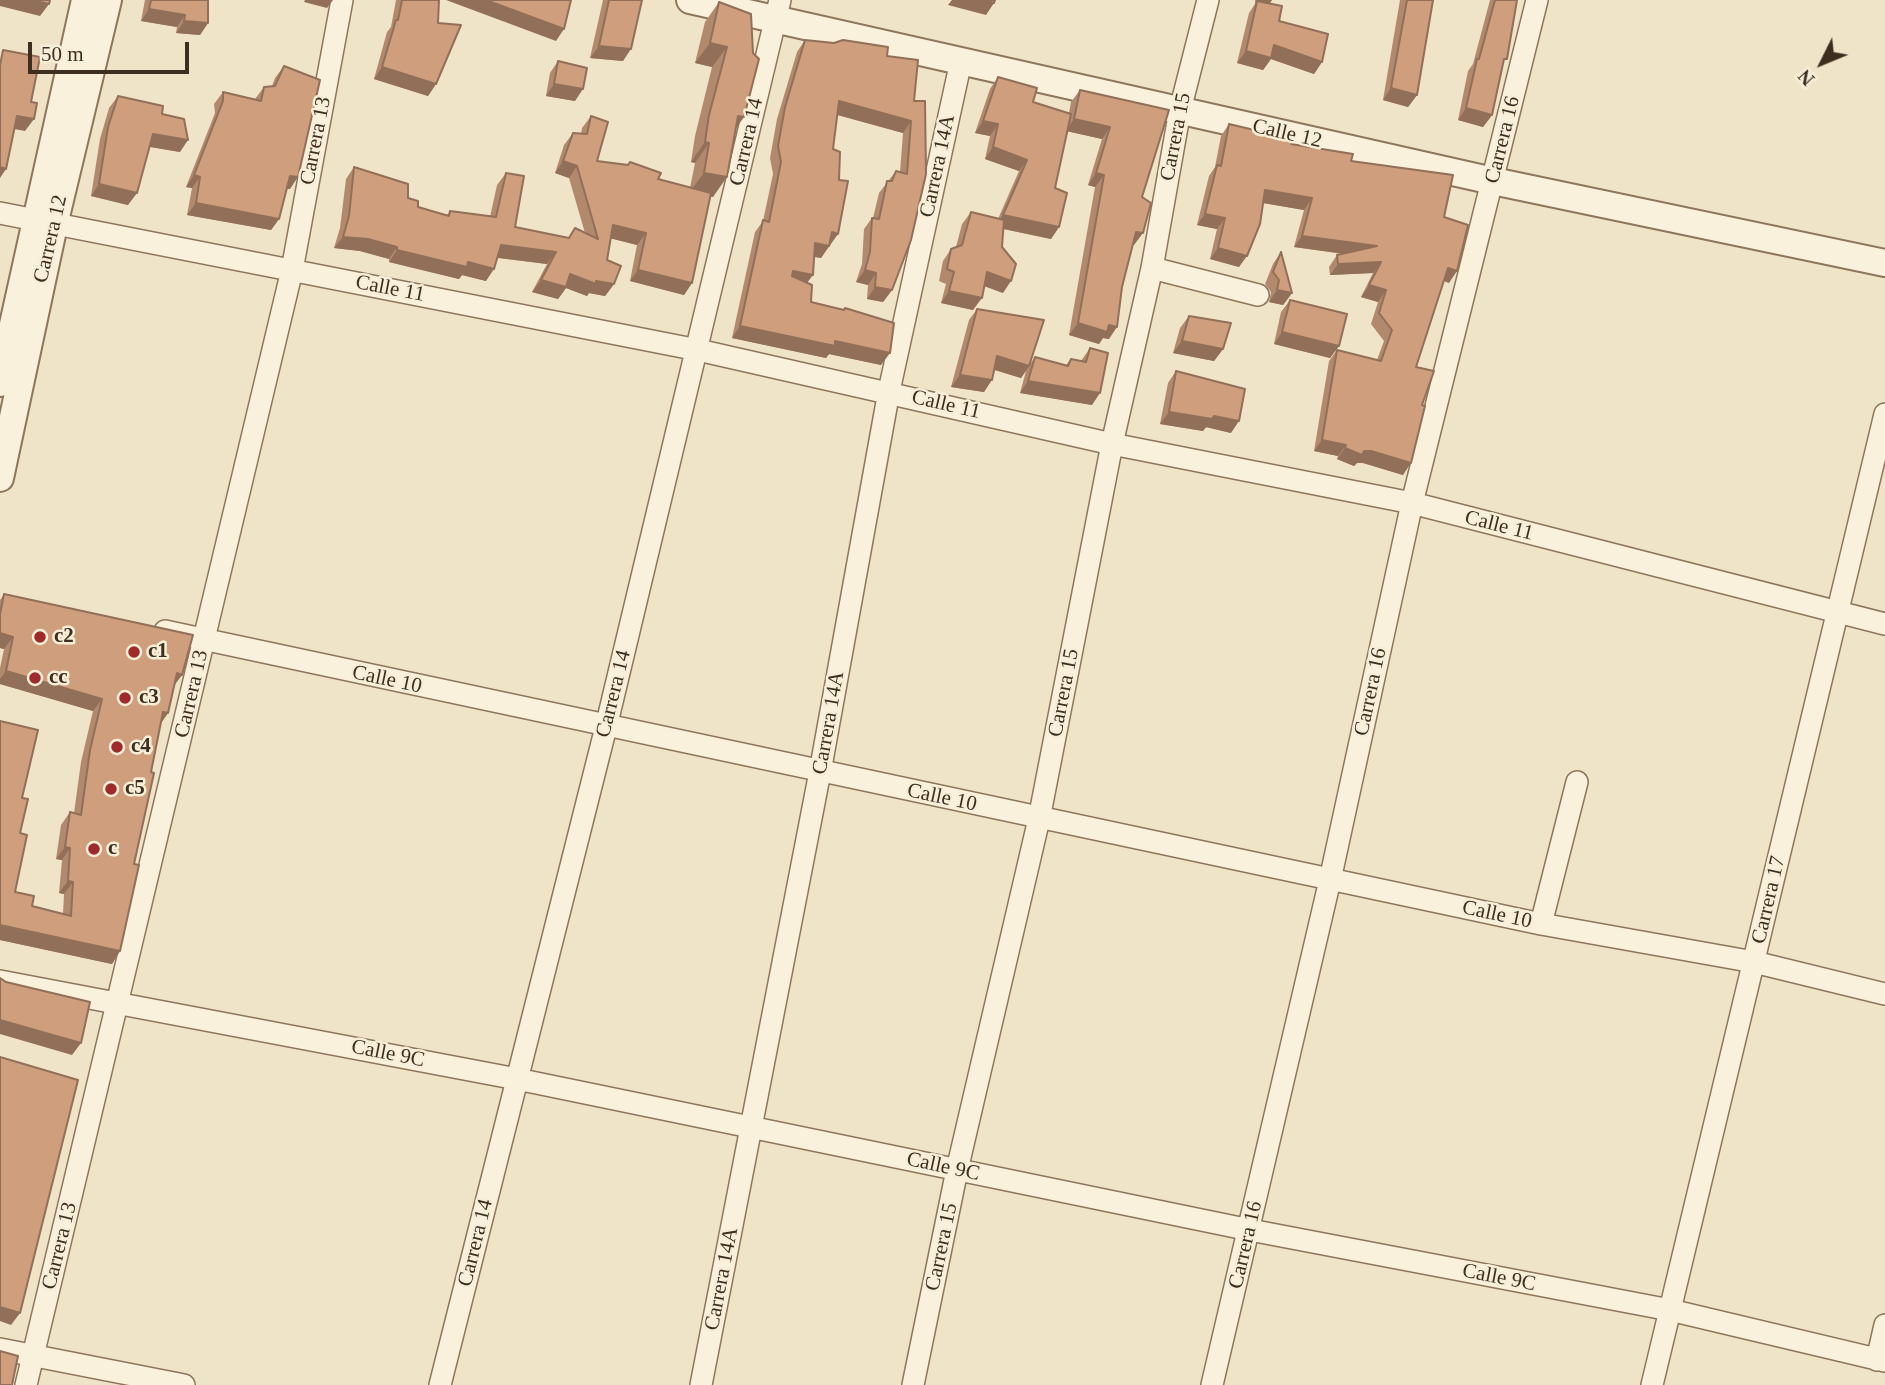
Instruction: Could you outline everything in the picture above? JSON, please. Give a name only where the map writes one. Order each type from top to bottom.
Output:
[{"type":"street","name":"Carrera 12","points":[[0,478],[85,0]]},
{"type":"street","name":"Carrera 12","points":[[0,383],[108,0]]},
{"type":"street","name":"Carrera 13","points":[[26,1385],[292,270],[342,0]]},
{"type":"street","name":"Calle 12","points":[[690,0],[778,10],[961,61],[1493,181],[1885,263]]},
{"type":"street","name":"Carrera 15","points":[[914,1385],[957,1170],[1039,819],[1112,444],[1152,268],[1180,110],[1208,0]]},
{"type":"street","name":"Carrera 16","points":[[1212,1385],[1330,880],[1412,503],[1537,0]]},
{"type":"street","name":"Carrera 14","points":[[440,1385],[606,727],[778,10]]},
{"type":"street","name":"Carrera 14A","points":[[701,1385],[820,772],[889,391],[961,61]]},
{"type":"street","name":"Calle 11","points":[[0,213],[698,350],[889,391],[1112,444],[1412,503],[1885,624]]},
{"type":"street","points":[[1152,268],[1258,295]]},
{"type":"street","name":"Carrera 17","points":[[1652,1385],[1885,414]]},
{"type":"street","name":"Calle 10","points":[[141,626],[1541,924],[1754,962],[1885,994]]},
{"type":"street","points":[[1541,924],[1577,782]]},
{"type":"street","name":"Calle 9C","points":[[0,981],[517,1079],[1250,1230],[1670,1310],[1881,1360]]},
{"type":"street","points":[[1881,1360],[1885,1325]]},
{"type":"street","points":[[0,1349],[184,1385]]},
{"type":"building","points":[[32,0],[50,0],[49,4]]},
{"type":"building","points":[[151,0],[208,0],[208,23],[184,21],[185,15],[149,9]]},
{"type":"building","points":[[402,0],[439,0],[438,23],[461,25],[436,84],[382,67]]},
{"type":"building","points":[[486,0],[571,0],[564,29]]},
{"type":"building","points":[[609,0],[642,0],[631,49],[599,46]]},
{"type":"building","points":[[1407,0],[1433,0],[1417,95],[1391,88]]},
{"type":"building","points":[[1495,0],[1517,0],[1507,59],[1504,59],[1492,115],[1466,108]]},
{"type":"building","points":[[1257,1],[1282,6],[1279,21],[1328,34],[1322,62],[1274,45],[1271,58],[1246,51]]},
{"type":"building","points":[[719,2],[751,14],[753,53],[759,59],[744,117],[738,116],[727,177],[704,173],[709,143],[705,142],[709,115],[727,47],[710,43]]},
{"type":"building","points":[[805,40],[834,43],[843,40],[888,47],[887,56],[918,60],[914,101],[925,101],[926,174],[911,240],[892,290],[875,287],[876,273],[865,270],[870,252],[872,218],[879,219],[887,181],[892,181],[896,171],[907,174],[911,121],[839,101],[833,149],[840,152],[839,180],[848,181],[838,234],[832,232],[829,246],[815,243],[813,275],[793,271],[792,276],[812,285],[811,302],[844,310],[845,308],[894,323],[890,353],[835,341],[835,346],[740,326],[763,220],[769,222],[781,162],[778,146],[785,107]]},
{"type":"building","points":[[3,50],[40,57],[31,102],[37,103],[34,119],[17,116],[6,169],[0,167],[0,65]]},
{"type":"building","points":[[558,61],[587,68],[583,89],[554,84]]},
{"type":"building","points":[[284,66],[320,80],[298,177],[290,176],[279,219],[196,203],[200,177],[194,175],[223,101],[223,92],[261,101],[264,87],[275,86]]},
{"type":"building","points":[[998,77],[1037,88],[1033,102],[1071,114],[1055,188],[1067,193],[1059,227],[1003,215],[1027,160],[993,147],[998,124],[983,121]]},
{"type":"building","points":[[1080,90],[1169,110],[1142,197],[1151,203],[1143,233],[1136,232],[1122,287],[1117,327],[1109,325],[1107,332],[1078,323],[1104,175],[1096,173],[1110,127],[1074,119]]},
{"type":"building","points":[[118,96],[163,106],[162,114],[184,119],[188,140],[153,134],[137,193],[99,184],[108,127]]},
{"type":"building","points":[[591,116],[608,122],[597,161],[628,165],[630,162],[661,173],[658,179],[711,193],[692,283],[638,270],[646,233],[613,225],[607,260],[621,266],[614,284],[596,281],[596,284],[570,274],[566,287],[541,280],[556,252],[501,245],[494,269],[468,262],[467,267],[397,250],[397,247],[368,239],[343,237],[349,216],[354,167],[408,184],[408,198],[418,201],[418,207],[449,216],[450,211],[496,217],[506,173],[524,176],[515,227],[569,238],[575,228],[598,239],[577,166],[563,161],[573,133],[587,134]]},
{"type":"building","points":[[1229,124],[1292,139],[1291,144],[1353,154],[1351,161],[1453,175],[1444,217],[1468,225],[1457,271],[1448,268],[1416,367],[1434,371],[1422,405],[1425,406],[1411,463],[1371,451],[1364,451],[1362,455],[1345,448],[1346,445],[1322,440],[1337,350],[1381,361],[1392,330],[1379,313],[1386,290],[1369,285],[1381,262],[1338,264],[1337,255],[1377,246],[1302,236],[1312,198],[1265,190],[1260,224],[1247,256],[1218,248],[1225,218],[1205,214],[1217,165],[1221,166]]},
{"type":"building","points":[[971,212],[1004,220],[1002,247],[1016,264],[1011,281],[987,272],[982,298],[949,291],[954,272],[947,269],[951,249],[962,245]]},
{"type":"building","points":[[1281,252],[1292,293],[1277,290],[1279,280],[1273,272]]},
{"type":"building","points":[[1290,300],[1347,314],[1339,346],[1282,332]]},
{"type":"building","points":[[977,309],[1044,320],[1029,366],[997,356],[992,380],[960,375]]},
{"type":"building","points":[[1189,316],[1231,323],[1223,349],[1182,341]]},
{"type":"building","points":[[1090,348],[1108,353],[1100,393],[1028,381],[1035,357],[1068,366],[1071,359],[1086,362]]},
{"type":"building","points":[[1176,371],[1245,389],[1239,421],[1169,412]]},
{"type":"building","points":[[4,594],[193,635],[182,675],[177,673],[168,713],[163,712],[151,772],[154,773],[134,864],[139,865],[120,951],[0,925],[0,721],[38,730],[22,798],[28,799],[20,833],[27,835],[15,892],[34,896],[32,906],[71,916],[73,882],[68,881],[70,848],[65,847],[70,812],[81,815],[90,750],[102,699],[6,671],[13,637],[0,633]]},
{"type":"building","points":[[0,978],[6,982],[90,1002],[81,1043],[0,1020]]},
{"type":"building","points":[[0,1057],[78,1080],[20,1313],[0,1307]]},
{"type":"building","points":[[0,1351],[18,1356],[12,1385],[0,1385]]},
{"type":"place","name":"c2","points":[[40,637]]},
{"type":"place","name":"c1","points":[[134,652]]},
{"type":"place","name":"cc","points":[[35,678]]},
{"type":"place","name":"c3","points":[[125,698]]},
{"type":"place","name":"c4","points":[[117,747]]},
{"type":"place","name":"c5","points":[[111,789]]},
{"type":"place","name":"c","points":[[94,849]]}]
